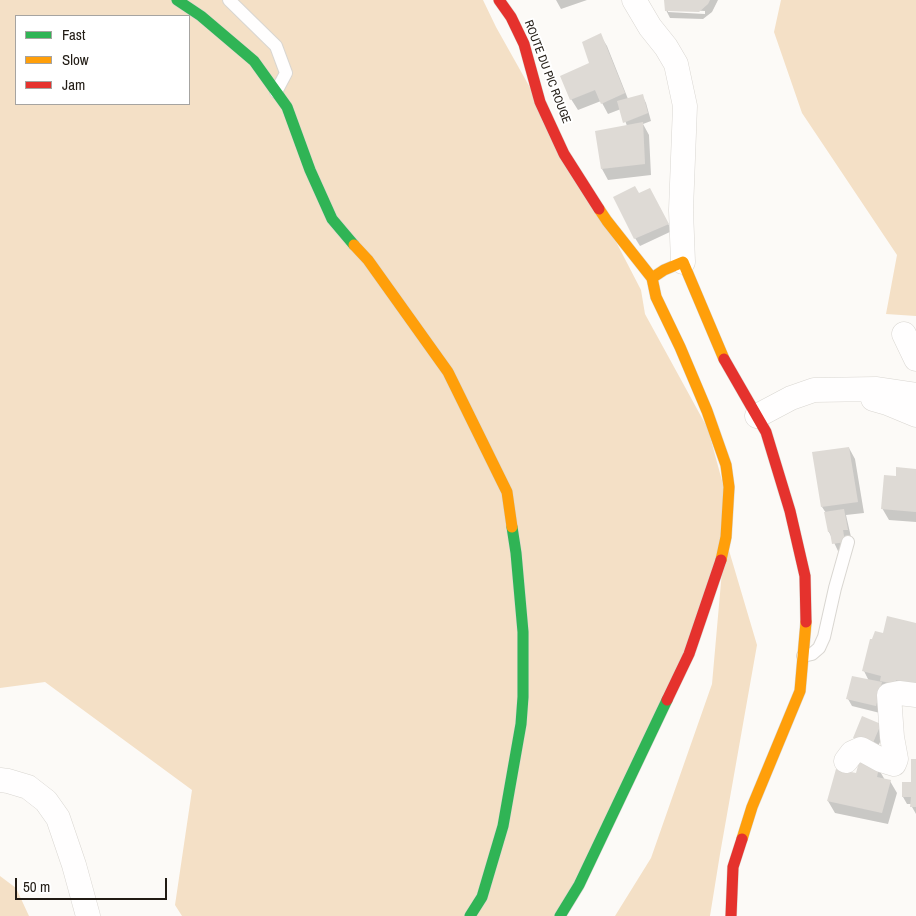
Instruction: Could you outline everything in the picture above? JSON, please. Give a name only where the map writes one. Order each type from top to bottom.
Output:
[{"type":"street","points":[[177,0],[201,16],[254,61],[287,107],[310,170],[332,220],[368,260],[448,372],[507,492],[516,553],[523,632],[521,724],[503,826],[482,897],[470,916]]},
{"type":"street","name":"ROUTE DU PIC ROUGE","points":[[498,0],[511,17],[524,44],[540,102],[564,154],[607,221],[652,278]]},
{"type":"street","points":[[634,0],[676,64],[684,106],[681,210],[683,262],[721,354],[766,432],[790,511],[805,576],[807,615],[800,691],[752,807],[733,867],[732,916]]},
{"type":"street","points":[[560,916],[578,884],[689,654],[726,537],[729,487],[726,465],[707,411],[656,297],[652,278],[664,270],[683,262]]},
{"type":"street","points":[[904,334],[916,359]]},
{"type":"street","points":[[756,416],[791,398],[814,390],[877,389],[916,395]]},
{"type":"street","points":[[843,390],[887,403],[916,415]]},
{"type":"street","points":[[846,762],[852,753],[860,749],[881,760],[894,764],[896,759],[892,737],[889,695],[899,693],[916,695]]},
{"type":"street","points":[[0,780],[28,787],[46,801],[58,818],[74,865],[88,916]]},
{"type":"lane","points":[[229,0],[276,46],[286,73],[276,92]]},
{"type":"lane","points":[[803,656],[812,654],[819,648],[824,637],[848,542]]},
{"type":"shaded area","points":[[0,0],[483,0],[496,27],[611,232],[641,290],[645,314],[708,429],[731,514],[687,653],[559,916],[182,916],[175,905],[192,790],[45,682],[0,688]]},
{"type":"shaded area","points":[[781,0],[916,0],[916,316],[886,314],[897,255],[802,113],[774,32]]},
{"type":"shaded area","points":[[725,537],[757,645],[710,916],[615,916],[651,858],[712,684]]},
{"type":"shaded area","points":[[0,876],[16,888],[29,916],[0,916]]},
{"type":"building","points":[[664,0],[710,0],[699,12],[665,11]]},
{"type":"building","points":[[601,33],[625,93],[601,104],[595,90],[570,100],[560,76],[589,63],[582,42]]},
{"type":"building","points":[[643,94],[648,113],[623,123],[617,101]]},
{"type":"building","points":[[643,122],[645,164],[601,169],[595,131]]},
{"type":"building","points":[[635,186],[639,193],[650,188],[669,224],[634,239],[613,197]]},
{"type":"building","points":[[849,447],[858,502],[821,507],[812,452]]},
{"type":"building","points":[[896,467],[916,469],[916,512],[881,509],[884,475],[896,476]]},
{"type":"building","points":[[844,509],[848,530],[843,530],[845,542],[832,544],[824,512]]},
{"type":"building","points":[[887,616],[916,623],[916,685],[896,680],[895,684],[880,681],[881,676],[862,671],[870,639],[872,639],[875,631],[883,633]]},
{"type":"building","points":[[852,676],[882,682],[876,706],[846,699]]},
{"type":"building","points":[[862,716],[881,724],[872,745],[853,738]]},
{"type":"building","points":[[911,759],[916,759],[916,807],[910,807],[911,797],[902,797],[902,782],[911,782]]},
{"type":"building","points":[[859,762],[879,767],[877,777],[891,780],[882,813],[827,801],[836,769],[856,773]]},
{"type":"traffic: fast","points":[[177,0],[201,16],[254,61],[287,107],[310,170],[332,219],[354,245]]},
{"type":"traffic: fast","points":[[470,916],[482,897],[503,826],[521,724],[523,632],[512,527]]},
{"type":"traffic: fast","points":[[560,916],[579,885],[667,700]]},
{"type":"traffic: slow","points":[[599,209],[652,278]]},
{"type":"traffic: slow","points":[[354,245],[368,260],[448,372],[507,492],[512,527]]},
{"type":"traffic: slow","points":[[721,560],[726,537],[729,487],[726,465],[707,411],[656,297],[652,278],[664,270],[683,262],[724,359]]},
{"type":"traffic: slow","points":[[742,839],[752,807],[800,691],[806,622]]},
{"type":"traffic: jam","points":[[499,0],[511,17],[524,44],[540,102],[564,154],[599,209]]},
{"type":"traffic: jam","points":[[724,359],[766,432],[790,511],[805,576],[806,622]]},
{"type":"traffic: jam","points":[[667,700],[689,654],[721,560]]},
{"type":"traffic: jam","points":[[731,916],[733,867],[742,839]]}]
